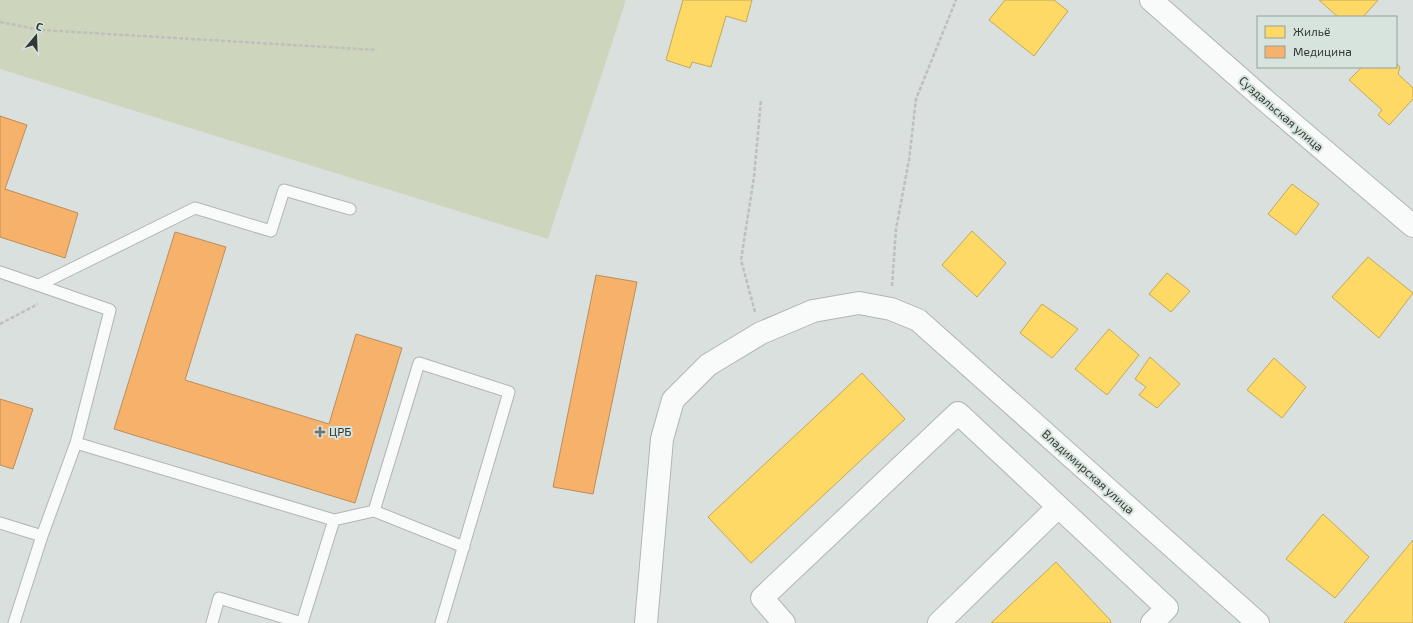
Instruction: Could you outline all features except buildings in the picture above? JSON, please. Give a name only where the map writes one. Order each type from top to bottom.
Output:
[{"type":"street","name":"Суздальская улица","points":[[1151,0],[1266,102],[1413,226]]},
{"type":"street","name":"Владимирская улица","points":[[646,623],[662,439],[673,400],[708,365],[761,333],[813,311],[859,303],[891,309],[918,320],[1258,623]]},
{"type":"street","points":[[784,623],[762,598],[958,413],[1167,608],[1152,623]]},
{"type":"street","points":[[939,623],[1058,507]]},
{"type":"lane","points":[[39,285],[195,208],[271,231],[284,190],[350,209]]},
{"type":"lane","points":[[0,272],[110,310],[76,443],[42,536],[14,623]]},
{"type":"lane","points":[[374,512],[419,363],[509,392],[441,623]]},
{"type":"lane","points":[[76,443],[334,520],[374,512],[464,547]]},
{"type":"lane","points":[[212,623],[219,598],[302,623],[334,520]]},
{"type":"lane","points":[[0,523],[42,536]]},
{"type":"path","points":[[891,309],[896,229],[909,160],[916,100],[956,0]]},
{"type":"path","points":[[0,22],[41,30],[377,50]]},
{"type":"path","points":[[761,100],[754,177],[741,260],[761,333]]},
{"type":"path","points":[[0,324],[60,293]]},
{"type":"green space","points":[[0,0],[626,0],[548,239],[0,69]]},
{"type":"place","name":"ЦРБ","points":[[320,432]]}]
